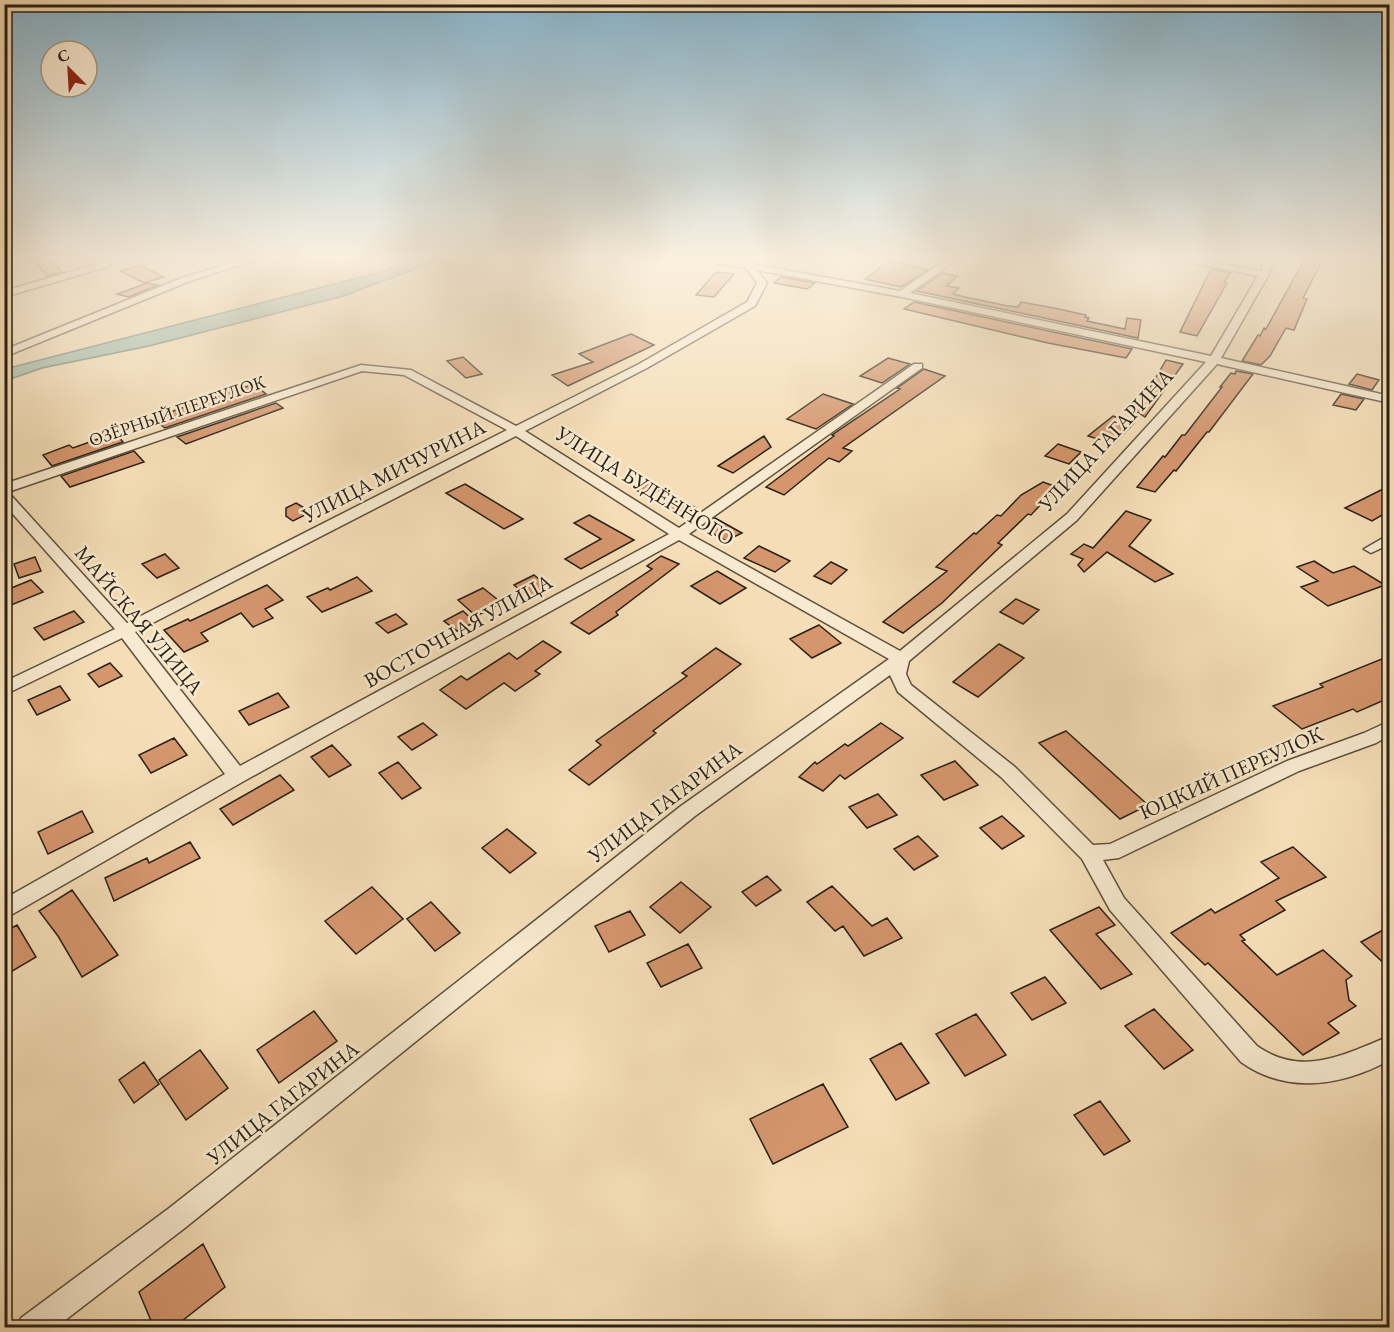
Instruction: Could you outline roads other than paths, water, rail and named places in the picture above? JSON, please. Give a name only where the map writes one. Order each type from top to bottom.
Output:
[{"type":"street","points":[[4,354],[81,322]]},
{"type":"street","name":"УЛИЦА МИЧУРИНА","points":[[4,688],[125,630],[519,432],[644,366],[720,322]]},
{"type":"street","points":[[1035,322],[1389,400]]},
{"type":"street","name":"УЛИЦА ГАГАРИНА","points":[[31,1328],[177,1218],[688,811],[901,659],[1072,517],[1214,360],[1236,322]]},
{"type":"street","name":"ВОСТОЧНАЯ УЛИЦА","points":[[4,910],[237,776],[679,534],[918,366]]},
{"type":"street","name":"УЛИЦА БУДЁННОГО","points":[[361,368],[407,372],[519,432],[679,534],[901,659]]},
{"type":"street","name":"ОЗЁРНЫЙ ПЕРЕУЛОК","points":[[4,489],[361,368]]},
{"type":"street","name":"МАЙСКАЯ УЛИЦА","points":[[4,495],[125,630],[237,776]]},
{"type":"street","points":[[1371,549],[1389,538]]},
{"type":"street","points":[[901,659],[898,674],[904,688],[1008,772],[1089,853],[1117,904],[1249,1054],[1269,1067],[1304,1074],[1385,1055]]},
{"type":"street","name":"ЮЦКИЙ ПЕРЕУЛОК","points":[[1089,853],[1112,852],[1293,766],[1370,738],[1389,727]]}]
